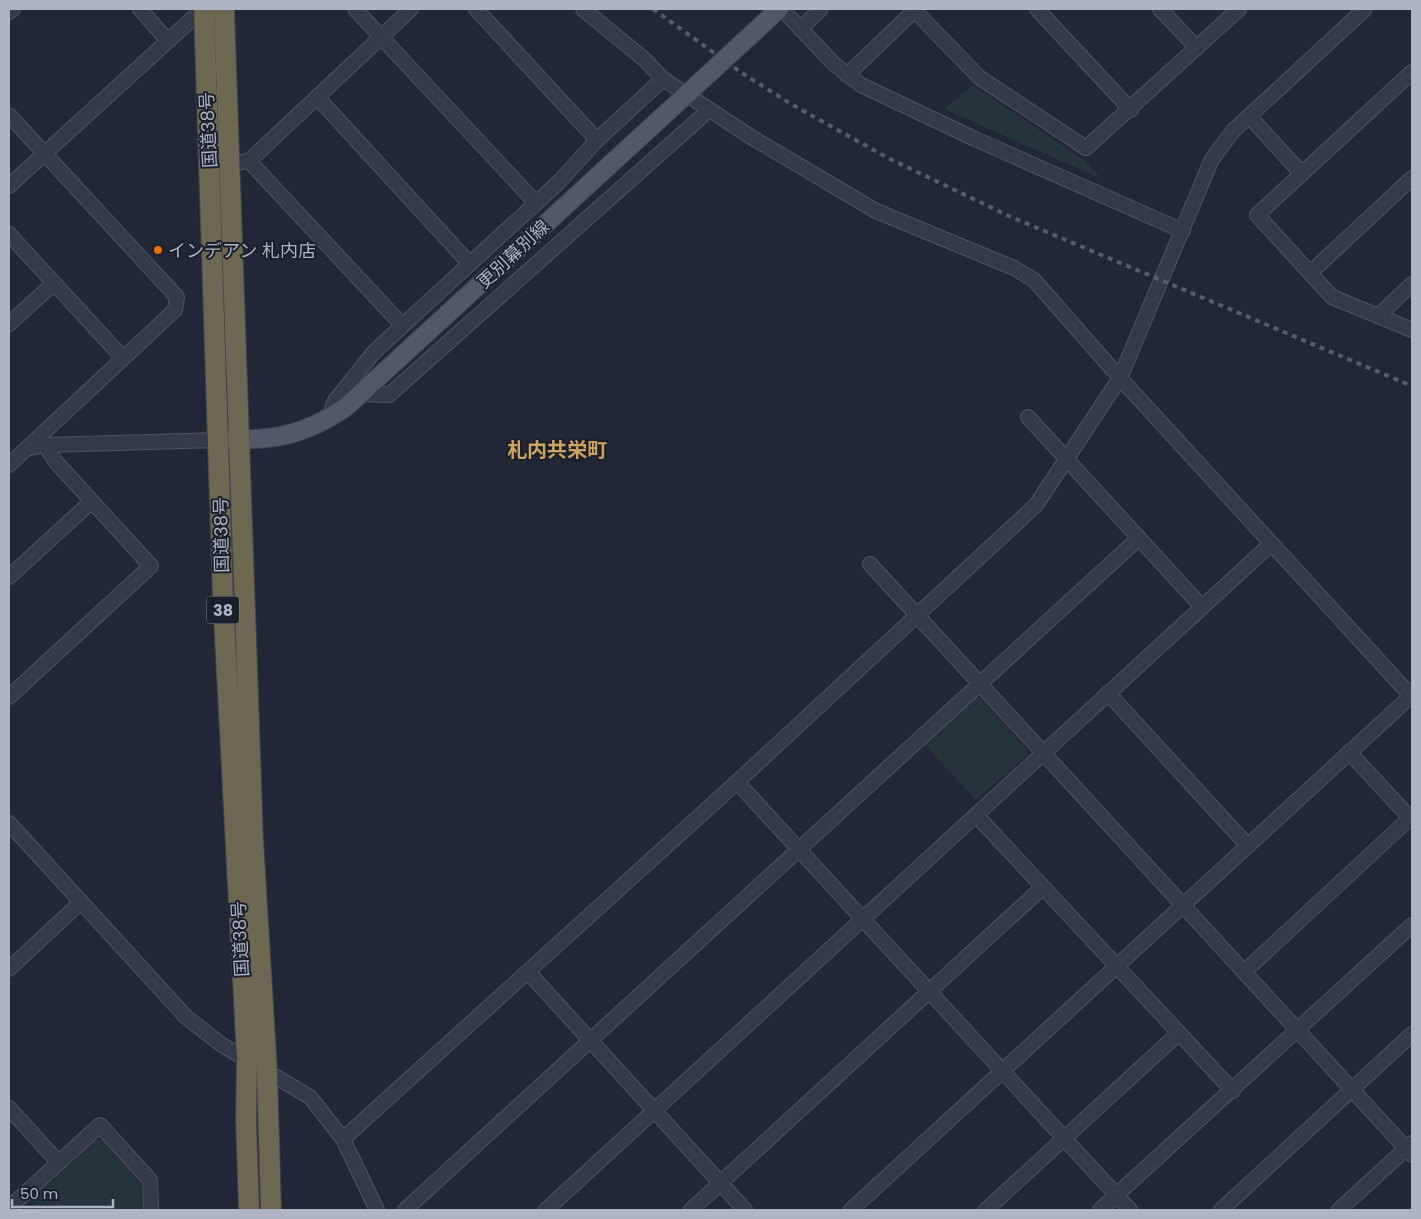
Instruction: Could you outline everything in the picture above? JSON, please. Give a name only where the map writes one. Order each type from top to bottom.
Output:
[{"type":"highway","name":"国道38号","points":[[203,9],[219,165],[240,440],[253,839],[267,1070],[271,1210]]},
{"type":"highway","name":"国道38号","points":[[224,9],[219,165],[219,440],[225,656],[247,1058],[246,1120],[249,1210]]},
{"type":"main road","name":"更別幕別線","points":[[219,440],[265,440],[305,431],[328,419],[360,394],[781,9]]},
{"type":"street","points":[[9,12],[13,9]]},
{"type":"street","points":[[140,9],[168,41]]},
{"type":"street","points":[[9,186],[203,9]]},
{"type":"street","points":[[354,9],[536,203]]},
{"type":"street","points":[[219,165],[249,161],[411,9]]},
{"type":"street","points":[[476,9],[597,140]]},
{"type":"street","points":[[583,9],[644,59],[663,79],[750,137],[876,211],[1014,268],[1034,280],[1120,378],[1412,697],[1349,752],[851,1210]]},
{"type":"street","points":[[781,9],[847,75],[861,84],[975,139],[1183,231]]},
{"type":"street","points":[[800,29],[821,9]]},
{"type":"street","points":[[847,75],[915,9],[980,78],[1086,148],[1131,110],[1239,9]]},
{"type":"street","points":[[1037,9],[1131,110]]},
{"type":"street","points":[[1160,9],[1197,48]]},
{"type":"street","points":[[343,1139],[737,782],[1036,505],[1120,378],[1212,158],[1233,131],[1365,9]]},
{"type":"street","points":[[1412,72],[1257,215],[1332,297],[1412,330]]},
{"type":"street","points":[[328,419],[334,401],[374,352],[560,181],[597,140],[663,79]]},
{"type":"street","points":[[316,97],[470,264]]},
{"type":"street","points":[[360,394],[389,395],[709,110]]},
{"type":"street","points":[[9,115],[177,297],[175,310],[122,357],[9,465]]},
{"type":"street","points":[[1250,116],[1302,174]]},
{"type":"street","points":[[249,161],[402,325]]},
{"type":"street","points":[[1310,273],[1412,178]]},
{"type":"street","points":[[9,234],[122,357]]},
{"type":"street","points":[[9,324],[54,282]]},
{"type":"street","points":[[1378,316],[1412,284]]},
{"type":"street","points":[[1028,417],[1202,607]]},
{"type":"street","points":[[26,449],[44,445],[219,440]]},
{"type":"street","points":[[9,697],[151,566],[91,502],[56,462],[44,445]]},
{"type":"street","points":[[9,577],[91,502]]},
{"type":"street","points":[[405,1210],[1139,538]]},
{"type":"street","points":[[546,1210],[1271,544]]},
{"type":"street","points":[[870,564],[1244,972],[1410,1149],[1339,1210]]},
{"type":"street","points":[[1108,693],[1248,846]]},
{"type":"street","points":[[1244,972],[1411,819],[1349,752]]},
{"type":"street","points":[[737,782],[1130,1210]]},
{"type":"street","points":[[977,816],[1233,1091]]},
{"type":"street","points":[[11,831],[81,902],[186,1017],[205,1034],[310,1097],[343,1139],[371,1202],[377,1210]]},
{"type":"street","points":[[691,1210],[1043,887]]},
{"type":"street","points":[[9,969],[81,902]]},
{"type":"street","points":[[1100,1210],[1233,1091],[1412,925]]},
{"type":"street","points":[[528,972],[744,1210]]},
{"type":"street","points":[[986,1210],[1179,1033]]},
{"type":"street","points":[[1221,1210],[1412,1034]]},
{"type":"street","points":[[9,1108],[58,1162]]},
{"type":"street","points":[[9,1208],[100,1125],[150,1180],[151,1210]]},
{"type":"shaded area","points":[[973,85],[1084,160],[1102,179],[944,109]]},
{"type":"shaded area","points":[[976,698],[981,698],[1027,749],[1028,755],[976,800],[925,745]]},
{"type":"shaded area","points":[[96,1140],[104,1140],[141,1182],[142,1210],[38,1210],[30,1201]]},
{"type":"railway","points":[[653,9],[742,73],[791,104],[888,158],[1009,216],[1412,386]]},
{"type":"place","name":"インデアン 札内店","points":[[158,250]]},
{"type":"district","name":"札内共栄町","points":[[557,450]]}]
